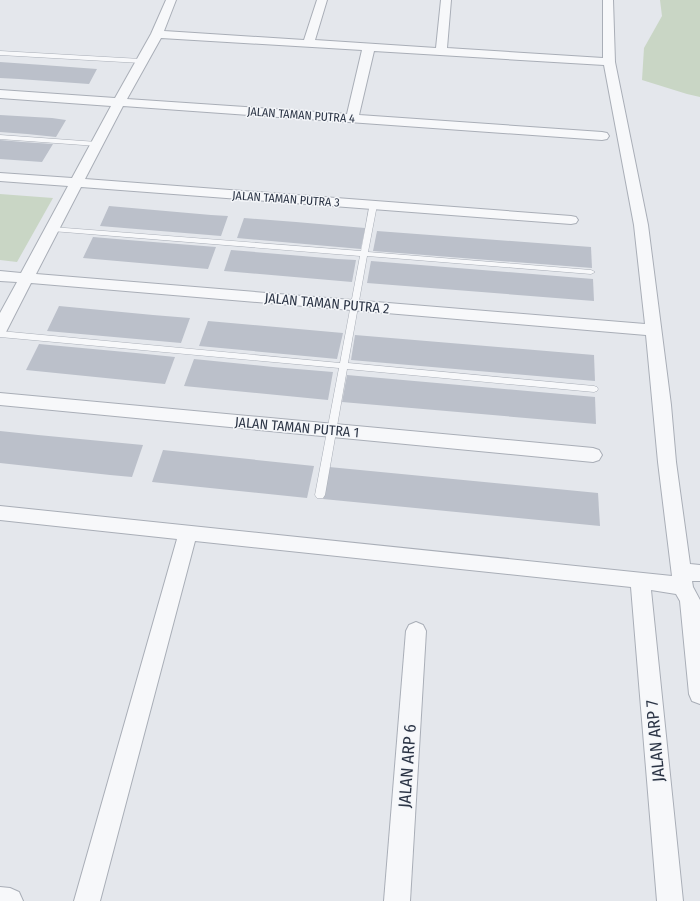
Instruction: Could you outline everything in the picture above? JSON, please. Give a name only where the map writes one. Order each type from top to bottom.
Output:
[{"type":"street","points":[[0,328],[141,61],[157,34],[171,0]]},
{"type":"street","points":[[308,44],[322,0]]},
{"type":"street","points":[[441,52],[446,0]]},
{"type":"street","points":[[608,0],[609,62],[641,225],[667,462],[688,578],[700,694]]},
{"type":"street","points":[[157,34],[609,62]]},
{"type":"street","points":[[352,118],[369,47]]},
{"type":"street","name":"JALAN TAMAN PUTRA 4","points":[[0,94],[602,136]]},
{"type":"street","name":"JALAN TAMAN PUTRA 3","points":[[0,177],[571,220]]},
{"type":"street","name":"JALAN TAMAN PUTRA 2","points":[[0,276],[653,330]]},
{"type":"street","name":"JALAN TAMAN PUTRA 1","points":[[0,399],[594,455]]},
{"type":"street","points":[[0,513],[640,580],[667,582],[688,578]]},
{"type":"street","points":[[87,901],[188,532]]},
{"type":"street","name":"JALAN ARP 7","points":[[640,580],[670,901]]},
{"type":"street","name":"JALAN ARP 6","points":[[397,901],[416,631]]},
{"type":"street","points":[[0,900],[10,901]]},
{"type":"lane","points":[[0,52],[141,61]]},
{"type":"lane","points":[[0,137],[97,144]]},
{"type":"lane","points":[[320,496],[373,205]]},
{"type":"lane","points":[[52,229],[592,272]]},
{"type":"lane","points":[[0,334],[594,389]]},
{"type":"green space","points":[[660,0],[700,0],[700,97],[642,80],[644,48],[662,16]]},
{"type":"green space","points":[[0,194],[53,198],[17,262],[0,260]]},
{"type":"building","points":[[0,62],[97,69],[89,84],[0,78]]},
{"type":"building","points":[[0,115],[66,120],[56,137],[0,132]]},
{"type":"building","points":[[0,140],[53,144],[42,162],[0,159]]},
{"type":"building","points":[[109,206],[228,216],[221,236],[100,226]]},
{"type":"building","points":[[244,218],[365,228],[361,249],[237,238]]},
{"type":"building","points":[[377,231],[591,247],[592,268],[373,251]]},
{"type":"building","points":[[93,237],[216,247],[208,269],[83,258]]},
{"type":"building","points":[[231,250],[356,260],[352,282],[224,271]]},
{"type":"building","points":[[371,261],[593,279],[594,301],[367,283]]},
{"type":"building","points":[[59,306],[190,318],[181,343],[47,331]]},
{"type":"building","points":[[208,321],[343,333],[337,359],[199,346]]},
{"type":"building","points":[[355,335],[594,355],[595,381],[351,360]]},
{"type":"building","points":[[39,344],[175,357],[165,384],[26,370]]},
{"type":"building","points":[[194,359],[333,372],[328,400],[184,386]]},
{"type":"building","points":[[347,375],[595,397],[596,424],[342,402]]},
{"type":"building","points":[[0,431],[143,445],[132,477],[110,475],[0,463]]},
{"type":"building","points":[[163,450],[314,466],[307,498],[152,482]]},
{"type":"building","points":[[329,467],[598,493],[600,526],[323,499]]}]
